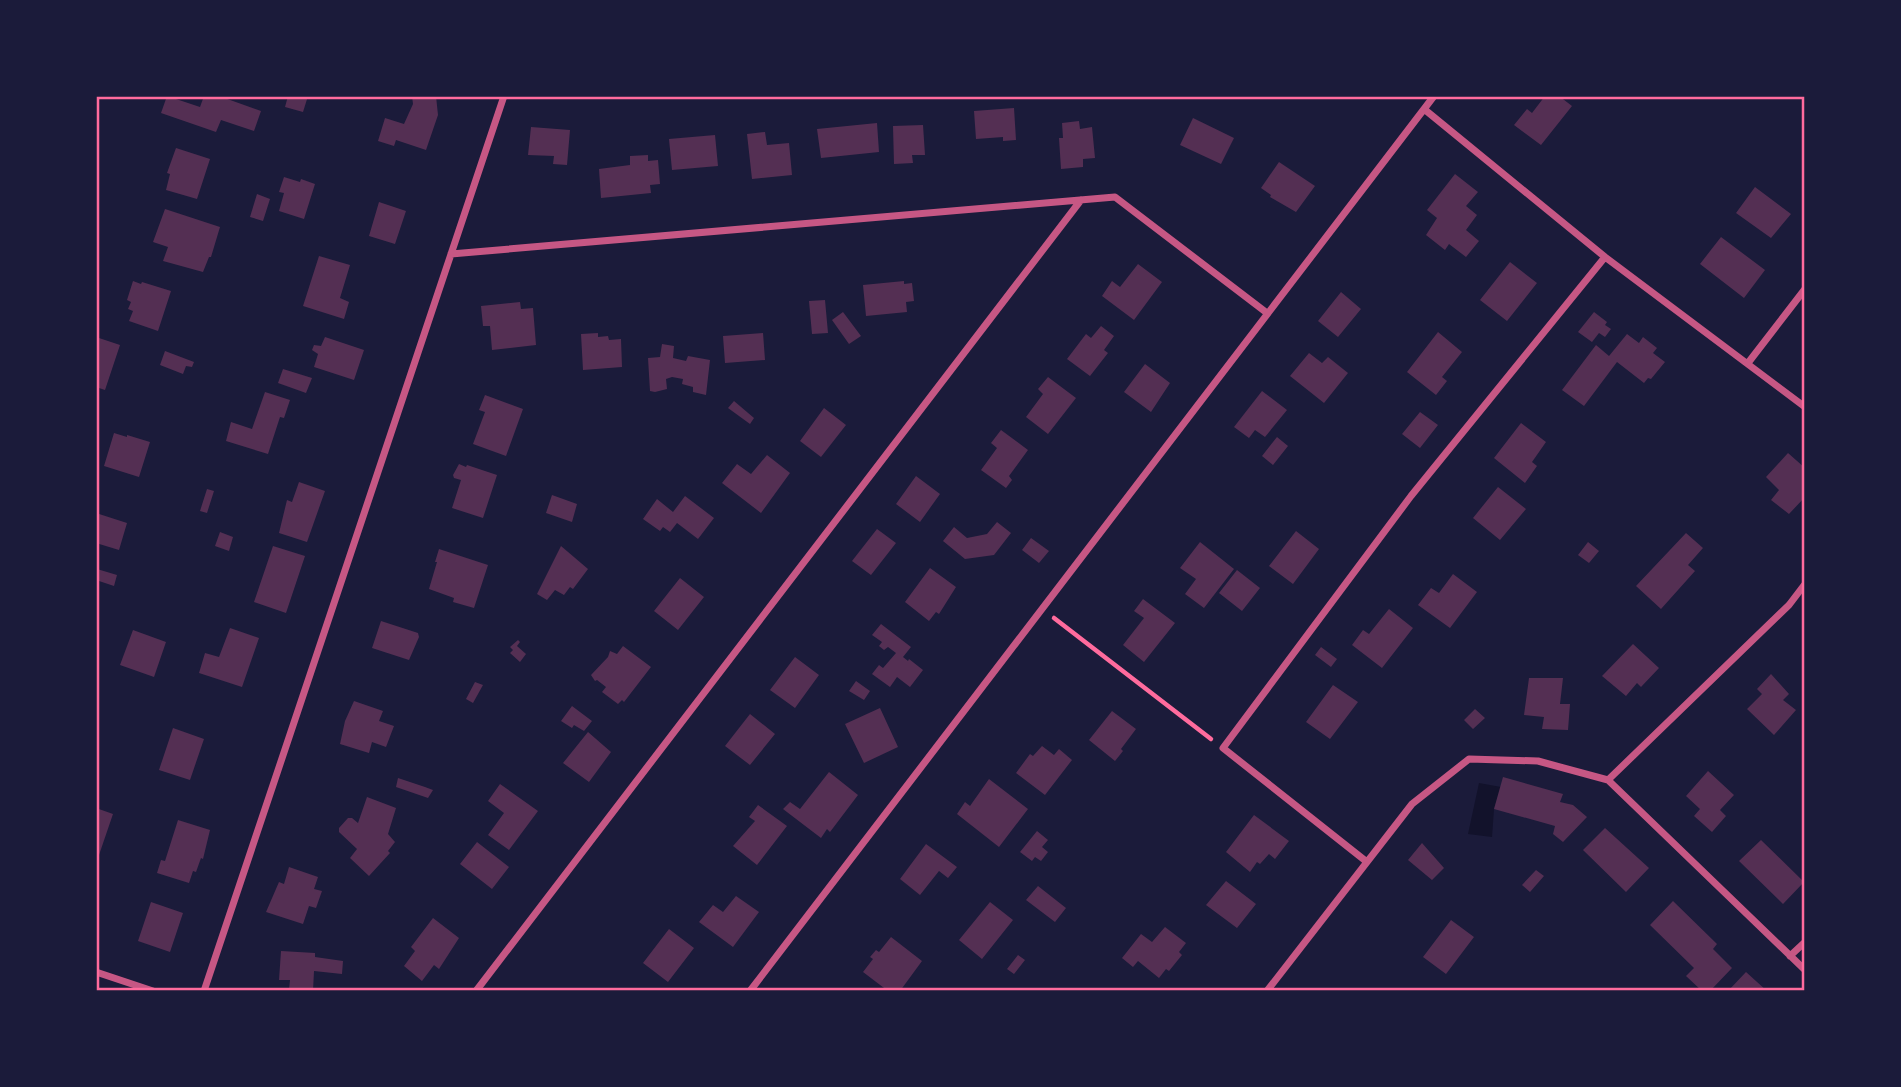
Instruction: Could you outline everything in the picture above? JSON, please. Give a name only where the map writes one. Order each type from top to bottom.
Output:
[{"type":"street","points":[[204,991],[504,96]]},
{"type":"street","points":[[750,991],[1434,96]]},
{"type":"street","points":[[1424,109],[1605,257],[1805,407]]},
{"type":"street","points":[[451,254],[1115,197],[1267,313]]},
{"type":"street","points":[[476,991],[1081,200]]},
{"type":"street","points":[[1367,862],[1223,748],[1412,496],[1605,257]]},
{"type":"street","points":[[1748,363],[1805,289]]},
{"type":"street","points":[[1608,780],[1789,605],[1805,584]]},
{"type":"street","points":[[1267,991],[1412,804],[1469,759],[1538,761],[1608,780],[1805,970]]},
{"type":"street","points":[[1790,956],[1805,942]]},
{"type":"street","points":[[96,972],[153,991]]},
{"type":"path","points":[[1043,609],[1223,748]]},
{"type":"shaded area","points":[[1479,783],[1501,787],[1494,809],[1492,837],[1468,834]]},
{"type":"building","points":[[167,96],[200,107],[204,96],[219,96],[261,111],[254,131],[221,120],[216,132],[161,113]]},
{"type":"building","points":[[288,96],[308,96],[303,112],[285,107]]},
{"type":"building","points":[[412,96],[436,96],[438,115],[426,150],[396,140],[394,146],[378,141],[385,118],[404,124],[413,104]]},
{"type":"building","points":[[1545,96],[1559,96],[1572,106],[1541,145],[1514,125],[1527,109],[1532,113]]},
{"type":"building","points":[[1014,108],[1016,140],[1003,141],[1003,137],[976,139],[974,111]]},
{"type":"building","points":[[1193,118],[1234,138],[1221,164],[1180,145]]},
{"type":"building","points":[[1079,121],[1080,129],[1092,127],[1095,158],[1083,159],[1083,167],[1061,169],[1059,138],[1063,138],[1062,123]]},
{"type":"building","points":[[877,123],[879,152],[821,158],[817,129]]},
{"type":"building","points":[[923,125],[925,155],[912,155],[913,163],[894,164],[893,126]]},
{"type":"building","points":[[531,127],[570,130],[567,165],[553,164],[554,156],[528,155]]},
{"type":"building","points":[[765,132],[767,145],[789,143],[792,175],[752,179],[747,134]]},
{"type":"building","points":[[715,135],[718,166],[672,170],[669,139]]},
{"type":"building","points":[[176,148],[210,159],[197,199],[166,190],[170,174],[167,173]]},
{"type":"building","points":[[648,155],[648,161],[658,160],[660,184],[650,185],[651,193],[601,198],[599,169],[630,165],[630,156]]},
{"type":"building","points":[[1279,162],[1315,186],[1296,212],[1270,197],[1271,195],[1261,188]]},
{"type":"building","points":[[1455,174],[1478,192],[1466,206],[1477,215],[1466,230],[1479,241],[1466,257],[1449,244],[1445,250],[1426,235],[1437,218],[1427,210]]},
{"type":"building","points":[[284,177],[315,184],[304,219],[279,211],[284,193],[279,192]]},
{"type":"building","points":[[1755,187],[1791,214],[1771,238],[1736,213]]},
{"type":"building","points":[[257,194],[270,199],[263,221],[250,217]]},
{"type":"building","points":[[379,202],[406,211],[395,244],[369,236]]},
{"type":"building","points":[[165,209],[220,227],[211,257],[203,272],[163,261],[168,247],[153,242]]},
{"type":"building","points":[[1721,237],[1765,270],[1744,298],[1700,264]]},
{"type":"building","points":[[319,256],[350,265],[340,298],[349,302],[344,319],[303,306]]},
{"type":"building","points":[[1510,262],[1537,283],[1507,321],[1480,300]]},
{"type":"building","points":[[1138,264],[1162,282],[1134,320],[1102,296],[1112,281],[1120,287]]},
{"type":"building","points":[[133,281],[171,291],[158,331],[129,321],[133,311],[128,309],[131,302],[127,300]]},
{"type":"building","points":[[904,281],[904,284],[912,283],[914,301],[906,302],[907,312],[866,316],[863,285]]},
{"type":"building","points":[[1341,292],[1361,309],[1338,337],[1318,321]]},
{"type":"building","points":[[825,300],[828,333],[812,334],[809,301]]},
{"type":"building","points":[[520,302],[521,309],[533,308],[536,345],[492,350],[490,326],[483,326],[481,306]]},
{"type":"building","points":[[843,312],[861,336],[849,344],[832,320]]},
{"type":"building","points":[[1594,312],[1607,322],[1605,325],[1611,329],[1605,337],[1599,333],[1592,342],[1578,332]]},
{"type":"building","points":[[1101,326],[1114,336],[1104,350],[1108,353],[1090,376],[1067,359],[1086,334],[1091,338]]},
{"type":"building","points":[[1438,332],[1462,352],[1442,377],[1447,381],[1436,395],[1407,372]]},
{"type":"building","points":[[598,333],[598,337],[608,336],[609,340],[621,339],[622,367],[583,370],[581,334]]},
{"type":"building","points":[[763,333],[765,360],[725,363],[723,336]]},
{"type":"building","points":[[1627,334],[1639,343],[1643,337],[1657,348],[1653,353],[1665,362],[1651,379],[1648,378],[1644,383],[1617,362],[1584,406],[1562,390],[1596,345],[1609,356]]},
{"type":"building","points":[[96,337],[120,345],[105,390],[96,387]]},
{"type":"building","points":[[325,337],[364,350],[354,380],[314,367],[318,354],[312,350],[314,345],[321,346]]},
{"type":"building","points":[[662,344],[674,346],[673,358],[686,361],[688,356],[710,360],[706,395],[693,392],[693,387],[682,384],[683,379],[672,377],[666,379],[667,389],[650,391],[648,358],[660,357]]},
{"type":"building","points":[[165,351],[194,362],[192,367],[186,366],[183,374],[160,365]]},
{"type":"building","points":[[1309,353],[1322,363],[1328,357],[1348,373],[1324,403],[1290,376]]},
{"type":"building","points":[[1145,364],[1170,383],[1151,412],[1124,392]]},
{"type":"building","points":[[283,369],[312,378],[306,393],[278,383]]},
{"type":"building","points":[[1048,377],[1076,398],[1048,434],[1026,417],[1043,394],[1038,389]]},
{"type":"building","points":[[1262,391],[1287,410],[1265,437],[1255,430],[1249,438],[1234,427]]},
{"type":"building","points":[[265,392],[290,400],[284,418],[280,417],[268,454],[226,441],[231,422],[252,429]]},
{"type":"building","points":[[485,395],[523,409],[506,456],[473,444],[485,412],[479,410]]},
{"type":"building","points":[[734,401],[754,418],[750,424],[728,408]]},
{"type":"building","points":[[824,408],[846,425],[821,457],[800,441]]},
{"type":"building","points":[[1420,412],[1438,425],[1420,448],[1402,434]]},
{"type":"building","points":[[1521,423],[1546,442],[1532,462],[1537,466],[1525,483],[1494,458]]},
{"type":"building","points":[[1001,430],[1028,450],[1009,476],[1012,480],[1006,488],[981,470],[997,448],[991,443]]},
{"type":"building","points":[[114,433],[150,442],[139,477],[104,466]]},
{"type":"building","points":[[1277,437],[1288,446],[1273,465],[1262,456]]},
{"type":"building","points":[[1788,453],[1805,468],[1805,497],[1789,514],[1771,500],[1779,490],[1766,477]]},
{"type":"building","points":[[767,455],[790,473],[761,513],[722,483],[737,464],[751,474]]},
{"type":"building","points":[[459,464],[497,475],[483,518],[452,508],[461,480],[453,475]]},
{"type":"building","points":[[916,476],[940,494],[920,522],[896,504]]},
{"type":"building","points":[[299,482],[325,491],[307,542],[279,533],[287,500],[292,502]]},
{"type":"building","points":[[1498,487],[1526,509],[1500,540],[1473,518]]},
{"type":"building","points":[[207,489],[214,491],[207,513],[200,511]]},
{"type":"building","points":[[552,495],[577,504],[572,522],[546,513]]},
{"type":"building","points":[[685,496],[714,518],[698,539],[677,523],[670,532],[663,527],[660,531],[643,519],[657,499],[673,512]]},
{"type":"building","points":[[96,513],[127,523],[119,550],[96,543]]},
{"type":"building","points":[[997,522],[1011,533],[994,555],[965,559],[943,541],[954,527],[967,538],[987,534]]},
{"type":"building","points":[[877,529],[896,543],[871,575],[852,561]]},
{"type":"building","points":[[1296,531],[1319,549],[1293,584],[1269,566]]},
{"type":"building","points":[[220,532],[233,537],[229,551],[215,546]]},
{"type":"building","points":[[1686,533],[1703,548],[1688,565],[1695,571],[1661,609],[1636,586]]},
{"type":"building","points":[[1031,538],[1049,551],[1039,563],[1022,550]]},
{"type":"building","points":[[1200,542],[1234,569],[1204,608],[1185,594],[1196,579],[1180,568]]},
{"type":"building","points":[[1588,542],[1599,551],[1589,563],[1578,555]]},
{"type":"building","points":[[273,546],[305,556],[286,613],[254,602]]},
{"type":"building","points":[[561,546],[588,569],[573,589],[570,587],[564,595],[555,590],[547,600],[537,594]]},
{"type":"building","points":[[439,549],[488,565],[474,608],[453,602],[454,598],[429,589]]},
{"type":"building","points":[[930,568],[956,587],[939,614],[936,612],[929,621],[905,602]]},
{"type":"building","points":[[97,569],[117,575],[114,586],[96,580]]},
{"type":"building","points":[[1237,570],[1260,588],[1242,611],[1219,593]]},
{"type":"building","points":[[1453,574],[1477,592],[1450,628],[1418,605],[1431,588],[1439,593]]},
{"type":"building","points":[[680,578],[704,597],[678,630],[654,611]]},
{"type":"building","points":[[1143,599],[1175,623],[1144,662],[1123,645],[1144,618],[1134,611]]},
{"type":"building","points":[[1389,609],[1413,628],[1382,668],[1352,645],[1363,630],[1369,634]]},
{"type":"building","points":[[381,621],[418,633],[419,637],[409,660],[372,648]]},
{"type":"building","points":[[881,624],[911,647],[903,657],[923,670],[910,687],[897,677],[890,687],[872,674],[879,665],[883,668],[896,653],[888,647],[884,650],[879,646],[882,642],[872,635]]},
{"type":"building","points":[[230,628],[259,638],[242,687],[199,673],[205,653],[219,657]]},
{"type":"building","points":[[133,630],[166,642],[154,677],[120,665]]},
{"type":"building","points":[[518,640],[520,642],[517,646],[526,654],[520,662],[510,653],[513,650],[510,647]]},
{"type":"building","points":[[1633,644],[1659,668],[1641,687],[1637,683],[1626,696],[1602,676]]},
{"type":"building","points":[[623,646],[651,667],[624,702],[622,700],[618,704],[602,692],[606,687],[595,681],[591,675],[608,657],[610,651],[617,654]]},
{"type":"building","points":[[1321,647],[1337,659],[1331,667],[1315,655]]},
{"type":"building","points":[[795,657],[819,675],[795,708],[770,690]]},
{"type":"building","points":[[1771,674],[1789,694],[1783,700],[1796,710],[1774,735],[1747,709],[1762,694],[1757,689]]},
{"type":"building","points":[[1529,678],[1563,678],[1560,704],[1570,704],[1568,730],[1542,729],[1544,717],[1524,715]]},
{"type":"building","points":[[856,681],[870,691],[864,700],[849,691]]},
{"type":"building","points":[[475,682],[483,685],[473,703],[466,699]]},
{"type":"building","points":[[1333,685],[1358,702],[1330,739],[1306,722]]},
{"type":"building","points":[[354,701],[383,711],[379,721],[394,726],[386,747],[372,742],[369,753],[340,744],[345,721]]},
{"type":"building","points":[[572,706],[592,721],[584,731],[561,721]]},
{"type":"building","points":[[880,708],[898,747],[864,763],[845,724]]},
{"type":"building","points":[[1475,709],[1485,718],[1473,729],[1464,720]]},
{"type":"building","points":[[1112,711],[1136,729],[1115,761],[1089,740]]},
{"type":"building","points":[[750,714],[775,734],[750,765],[725,746]]},
{"type":"building","points":[[173,728],[204,739],[190,780],[159,770]]},
{"type":"building","points":[[588,732],[611,752],[589,782],[563,763]]},
{"type":"building","points":[[1042,746],[1054,755],[1059,749],[1072,760],[1045,795],[1016,773],[1030,754],[1033,756]]},
{"type":"building","points":[[1708,771],[1734,795],[1720,810],[1726,816],[1712,832],[1694,816],[1700,809],[1686,796]]},
{"type":"building","points":[[829,772],[858,795],[830,832],[827,829],[821,838],[783,809],[790,802],[800,809]]},
{"type":"building","points":[[1503,777],[1563,794],[1560,802],[1573,805],[1587,817],[1563,842],[1553,834],[1555,826],[1494,809]]},
{"type":"building","points":[[398,778],[433,790],[428,798],[396,787]]},
{"type":"building","points":[[989,779],[1028,809],[999,847],[957,814],[965,802],[970,806]]},
{"type":"building","points":[[500,784],[538,811],[509,850],[488,835],[504,813],[488,801]]},
{"type":"building","points":[[367,797],[396,808],[388,834],[395,842],[388,851],[390,853],[369,876],[350,858],[357,849],[339,832],[339,828],[348,818],[358,823]]},
{"type":"building","points":[[758,805],[787,826],[757,865],[733,846],[755,821],[749,817]]},
{"type":"building","points":[[96,808],[113,814],[99,855],[96,853]]},
{"type":"building","points":[[1254,815],[1289,841],[1275,859],[1269,854],[1260,864],[1257,862],[1250,872],[1226,852]]},
{"type":"building","points":[[178,820],[210,830],[203,859],[201,858],[196,872],[193,871],[189,883],[157,873],[161,860],[165,861]]},
{"type":"building","points":[[1605,828],[1649,868],[1626,892],[1583,850]]},
{"type":"building","points":[[1037,831],[1048,840],[1042,847],[1048,852],[1041,861],[1035,857],[1032,861],[1020,852]]},
{"type":"building","points":[[1761,840],[1804,882],[1783,904],[1739,861]]},
{"type":"building","points":[[477,842],[509,867],[492,889],[460,864]]},
{"type":"building","points":[[1422,843],[1444,868],[1432,880],[1408,860]]},
{"type":"building","points":[[926,844],[957,867],[948,878],[939,871],[920,895],[900,879]]},
{"type":"building","points":[[289,867],[318,877],[314,889],[322,891],[316,908],[309,906],[303,924],[266,912],[279,882],[284,884]]},
{"type":"building","points":[[1536,870],[1544,876],[1530,892],[1522,885]]},
{"type":"building","points":[[1226,881],[1256,904],[1237,928],[1206,905]]},
{"type":"building","points":[[1038,886],[1066,908],[1055,922],[1026,900]]},
{"type":"building","points":[[736,896],[759,912],[733,947],[699,922],[713,905],[723,912]]},
{"type":"building","points":[[1673,901],[1717,944],[1713,949],[1732,968],[1710,991],[1702,991],[1686,976],[1694,968],[1650,925]]},
{"type":"building","points":[[151,902],[183,913],[170,952],[138,941]]},
{"type":"building","points":[[990,902],[1013,920],[982,959],[959,940]]},
{"type":"building","points":[[433,918],[459,938],[439,969],[434,965],[422,981],[404,966],[415,951],[411,947]]},
{"type":"building","points":[[1451,920],[1474,937],[1446,974],[1423,957]]},
{"type":"building","points":[[1165,927],[1186,943],[1179,952],[1182,955],[1169,971],[1166,969],[1159,978],[1138,961],[1133,967],[1122,958],[1141,934],[1152,942]]},
{"type":"building","points":[[669,929],[694,948],[668,982],[643,963]]},
{"type":"building","points":[[891,937],[922,961],[900,991],[888,991],[863,972],[873,959],[870,957],[876,950],[879,952]]},
{"type":"building","points":[[281,951],[315,953],[315,957],[343,961],[342,974],[314,971],[313,991],[289,990],[290,980],[279,980]]},
{"type":"building","points":[[1018,955],[1025,960],[1014,974],[1007,969]]},
{"type":"building","points":[[1746,972],[1767,991],[1728,991]]}]
